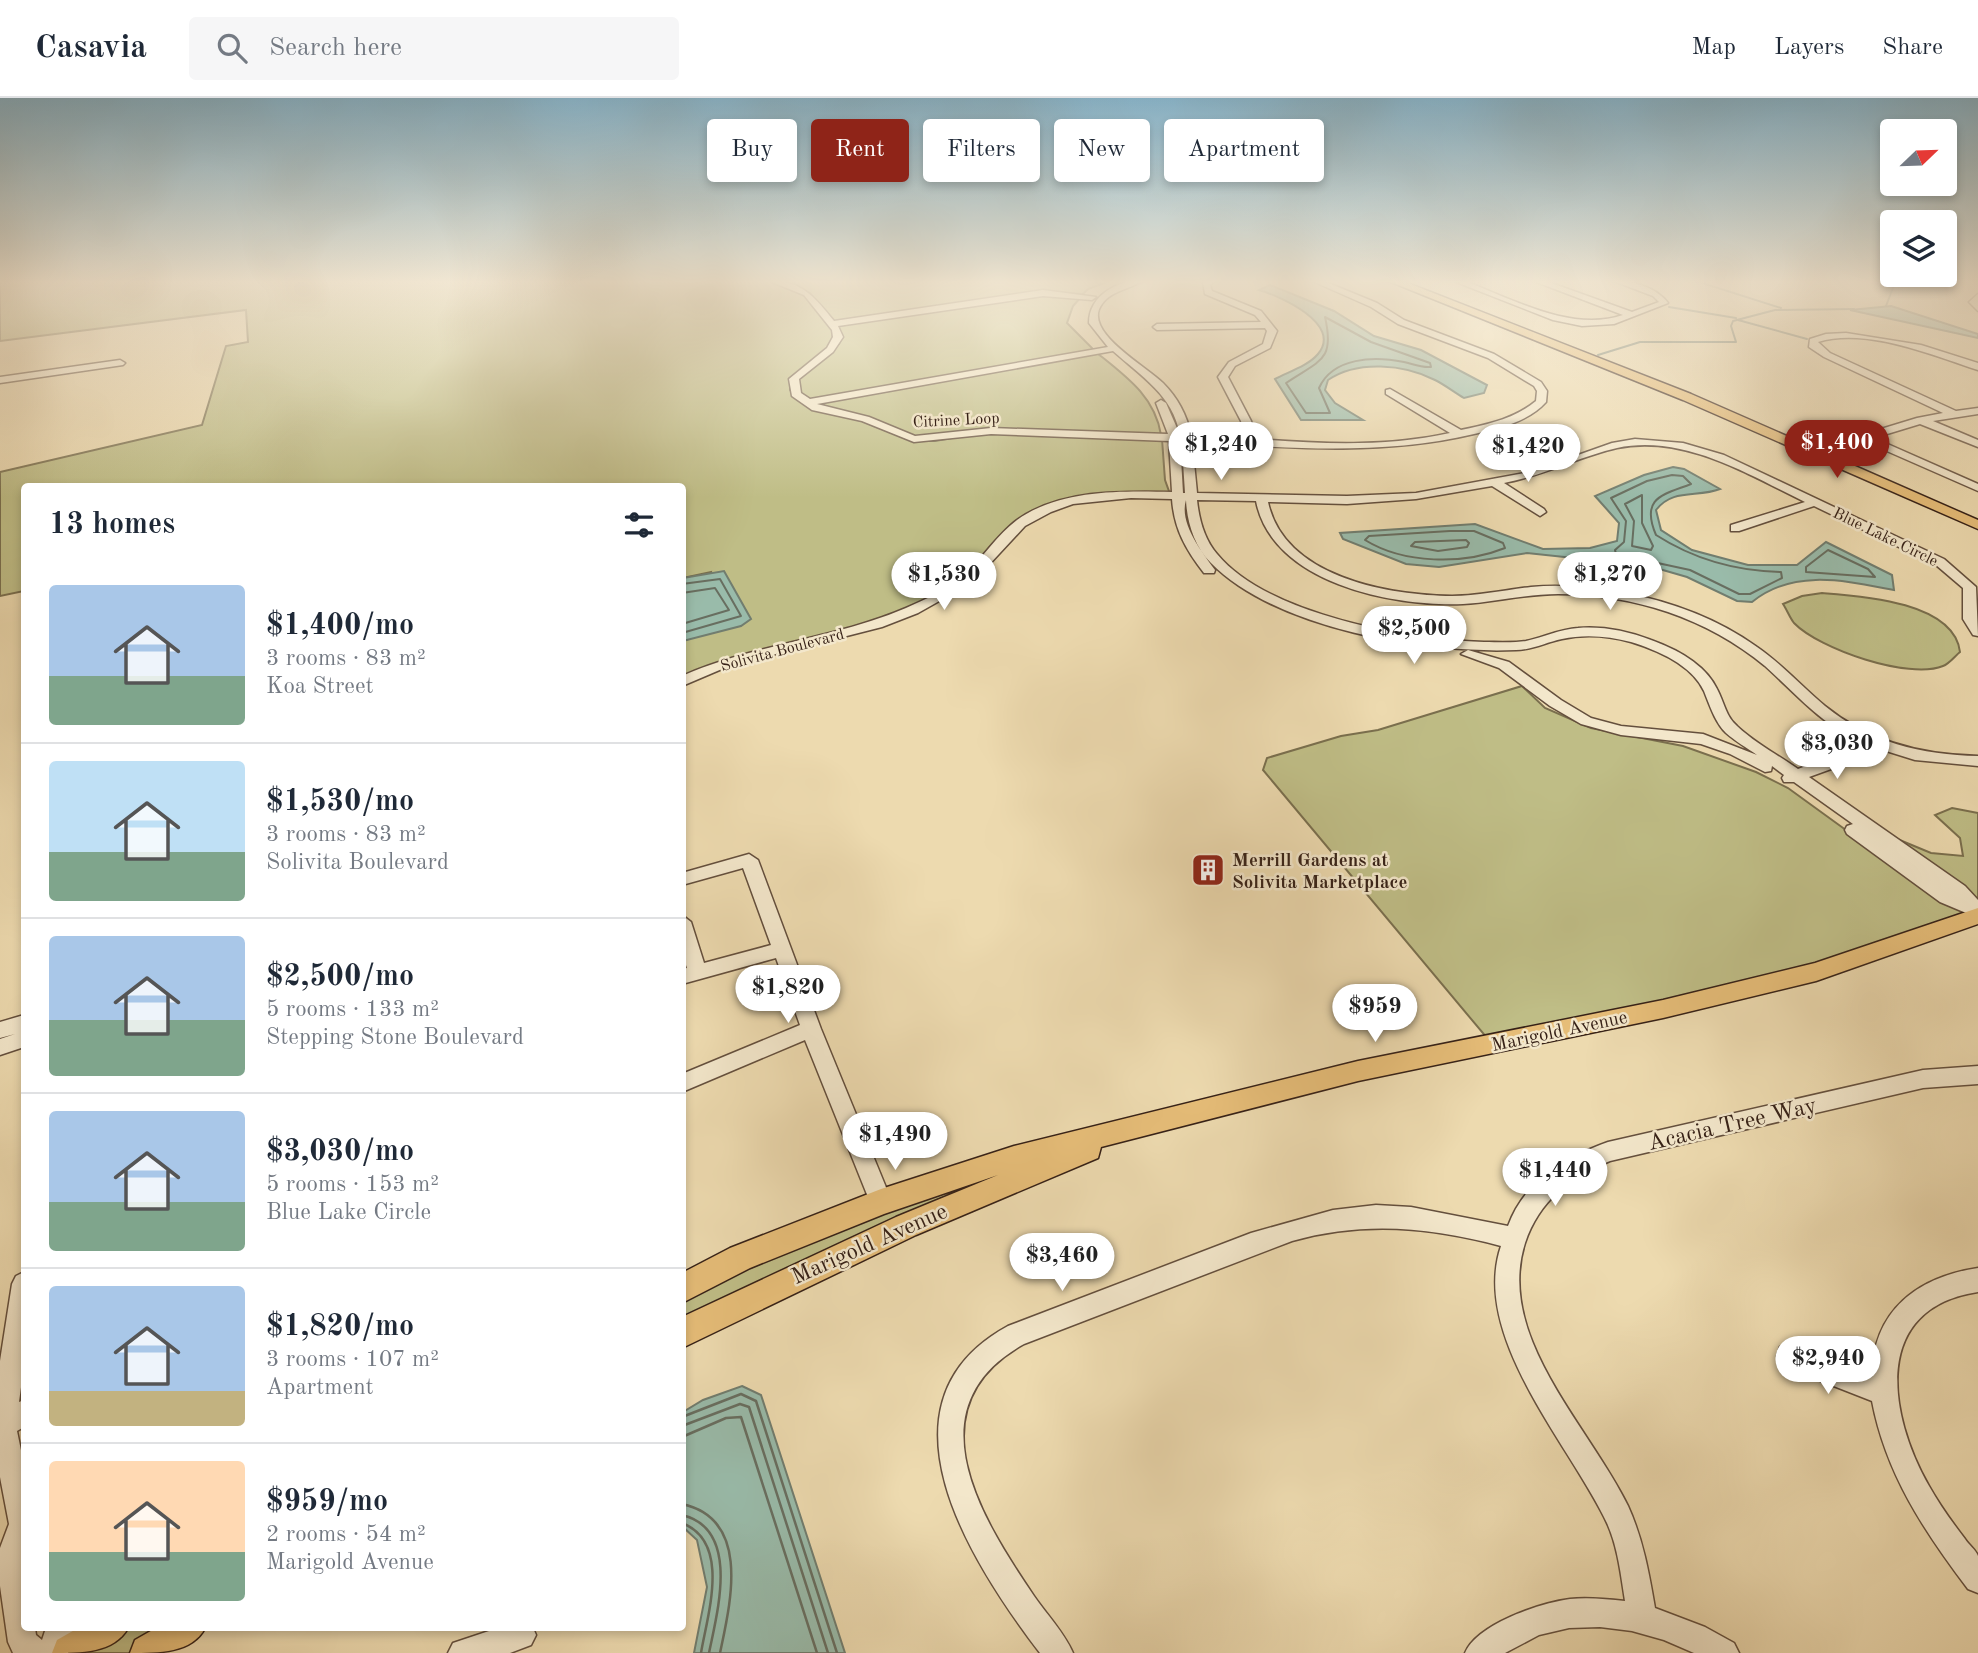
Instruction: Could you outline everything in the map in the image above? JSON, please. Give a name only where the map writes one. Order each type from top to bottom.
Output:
[{"type":"main road","points":[[1578,353],[1816,452],[1978,525]]},
{"type":"main road","name":"Marigold Avenue","points":[[686,1287],[740,1258],[881,1202],[1014,1158],[1357,1071],[1663,1009],[1816,972],[1978,914]]},
{"type":"main road","name":"Marigold Avenue","points":[[686,1331],[756,1294],[906,1226],[1135,1129]]},
{"type":"main road","points":[[70,1653],[105,1631]]},
{"type":"main road","points":[[148,1653],[182,1631]]},
{"type":"street","points":[[825,353],[794,379],[796,394],[807,402],[1094,353]]},
{"type":"street","points":[[1112,353],[1153,392],[1179,438]]},
{"type":"street","points":[[1121,353],[1164,390],[1177,407],[1185,497],[1184,534],[1199,559],[1227,584],[1269,607],[1367,639],[1496,660],[1519,671],[1555,704],[1586,721],[1629,733],[1683,736],[1710,741],[1790,778],[1839,760],[1866,738]]},
{"type":"street","points":[[1251,441],[1246,421],[1223,377],[1232,364],[1255,353]]},
{"type":"street","name":"Citrine Loop","points":[[807,402],[828,411],[865,419],[914,439],[980,431],[1363,447],[1400,445],[1502,424],[1530,412],[1541,402],[1541,388],[1525,374],[1482,353]]},
{"type":"street","points":[[1822,353],[1953,414]]},
{"type":"street","points":[[1937,353],[1950,355],[1978,368]]},
{"type":"street","points":[[0,380],[120,363]]},
{"type":"street","points":[[1390,393],[1460,434]]},
{"type":"street","points":[[1816,452],[1921,420],[1978,411]]},
{"type":"street","points":[[1921,420],[1978,444]]},
{"type":"street","points":[[1864,437],[1978,488]]},
{"type":"street","name":"Blue Lake Circle","points":[[1185,497],[1262,500],[1380,499],[1497,484],[1552,469],[1619,444],[1653,442],[1712,453],[1930,556],[1957,574],[1971,592],[1970,619],[1978,632]]},
{"type":"street","points":[[1497,484],[1540,512]]},
{"type":"street","name":"Solivita Boulevard","points":[[686,679],[724,663],[877,624],[913,610],[968,579],[1021,523],[1047,509],[1100,496],[1185,497]]},
{"type":"street","points":[[1185,497],[1196,529],[1210,555],[1233,576],[1272,599],[1357,628],[1430,641],[1520,646],[1563,634],[1584,632],[1641,641],[1670,653],[1695,670],[1710,689],[1717,710],[1726,723],[1790,778],[1946,897],[1978,914]]},
{"type":"street","points":[[1262,500],[1270,529],[1287,548],[1318,569],[1360,586],[1408,596],[1451,600],[1531,591],[1574,590],[1624,597],[1680,612],[1743,643],[1776,668],[1822,712],[1866,738],[1931,757],[1978,761]]},
{"type":"street","points":[[1735,527],[1816,502]]},
{"type":"street","points":[[686,877],[749,860],[811,1029],[881,1202]]},
{"type":"street","points":[[686,948],[690,975],[782,949]]},
{"type":"street","points":[[0,1030],[21,1024]]},
{"type":"street","points":[[686,1081],[811,1029]]},
{"type":"street","points":[[0,1047],[21,1041]]},
{"type":"street","name":"Acacia Tree Way","points":[[1642,1617],[1625,1532],[1542,1389],[1520,1338],[1508,1287],[1512,1238],[1534,1197],[1570,1167],[1608,1152],[1923,1079],[1978,1075]]},
{"type":"street","points":[[1058,1653],[1017,1594],[984,1538],[964,1501],[952,1467],[950,1431],[957,1398],[970,1371],[986,1353],[1017,1335],[1242,1248],[1319,1222],[1375,1216],[1407,1216],[1470,1227],[1512,1238]]},
{"type":"street","points":[[1978,1280],[1956,1283],[1934,1291],[1916,1302],[1900,1319],[1886,1359],[1883,1392],[1895,1440],[1922,1500],[1978,1579]]},
{"type":"street","points":[[21,1312],[9,1422],[21,1504]]},
{"type":"street","points":[[1789,1356],[1883,1392]]},
{"type":"street","points":[[21,1532],[10,1559],[21,1629]]},
{"type":"street","points":[[1480,1653],[1518,1627],[1553,1615],[1589,1612],[1642,1617],[1724,1653]]},
{"type":"street","points":[[21,1631],[23,1642],[34,1653]]},
{"type":"street","points":[[53,1653],[59,1631]]},
{"type":"street","points":[[463,1653],[521,1635]]},
{"type":"shaded area","points":[[224,353],[822,353],[790,379],[790,390],[797,399],[813,409],[862,421],[912,441],[935,441],[980,433],[1162,439],[1165,480],[1170,494],[1131,493],[1043,508],[964,578],[910,608],[875,622],[723,660],[686,677],[686,640],[702,634],[711,572],[686,577],[686,483],[21,483],[21,592],[0,596],[0,472],[202,425]]},
{"type":"shaded area","points":[[829,353],[1086,353],[808,400],[800,394],[798,379]]},
{"type":"shaded area","points":[[1097,353],[1129,379],[1146,399],[1158,422],[1161,435],[981,430],[916,438],[812,403]]},
{"type":"shaded area","points":[[1822,593],[1882,600],[1924,612],[1942,622],[1954,635],[1960,652],[1945,665],[1909,669],[1865,660],[1843,652],[1806,633],[1794,623],[1783,604],[1802,596]]},
{"type":"shaded area","points":[[1522,686],[1545,708],[1591,728],[1683,746],[1756,772],[1788,788],[1941,899],[1968,913],[1811,967],[1658,1003],[1487,1038],[1263,770],[1267,758],[1341,736],[1378,730]]},
{"type":"shaded area","points":[[1952,808],[1978,813],[1978,903],[1890,836],[1931,853],[1963,856],[1960,838],[1935,815]]},
{"type":"shaded area","points":[[1061,1153],[686,1322],[686,1297],[884,1209]]},
{"type":"shaded area","points":[[122,1631],[164,1631],[131,1653],[88,1653]]},
{"type":"water","points":[[1426,353],[1487,385],[1484,393],[1464,398],[1439,382],[1409,370],[1381,366],[1353,369],[1328,380],[1325,390],[1335,403],[1363,420],[1301,420],[1275,379],[1318,354]]},
{"type":"water","points":[[1673,467],[1684,469],[1720,489],[1678,496],[1663,503],[1656,510],[1661,530],[1692,550],[1748,565],[1797,565],[1826,542],[1892,575],[1894,590],[1839,581],[1803,581],[1768,591],[1752,602],[1737,601],[1687,577],[1649,566],[1527,553],[1439,567],[1406,564],[1343,539],[1340,533],[1475,524],[1543,549],[1590,548],[1617,541],[1619,523],[1595,496],[1644,475]]},
{"type":"water","points":[[724,571],[751,619],[741,626],[686,640],[686,577]]},
{"type":"water","points":[[742,1386],[761,1395],[845,1653],[694,1653],[707,1587],[697,1540],[686,1530],[686,1410],[703,1400]]},
{"type":"waterway","points":[[1598,355],[1606,353]]},
{"type":"place","name":"Merrill Gardens at Solivita Marketplace","points":[[1208,870]]}]
